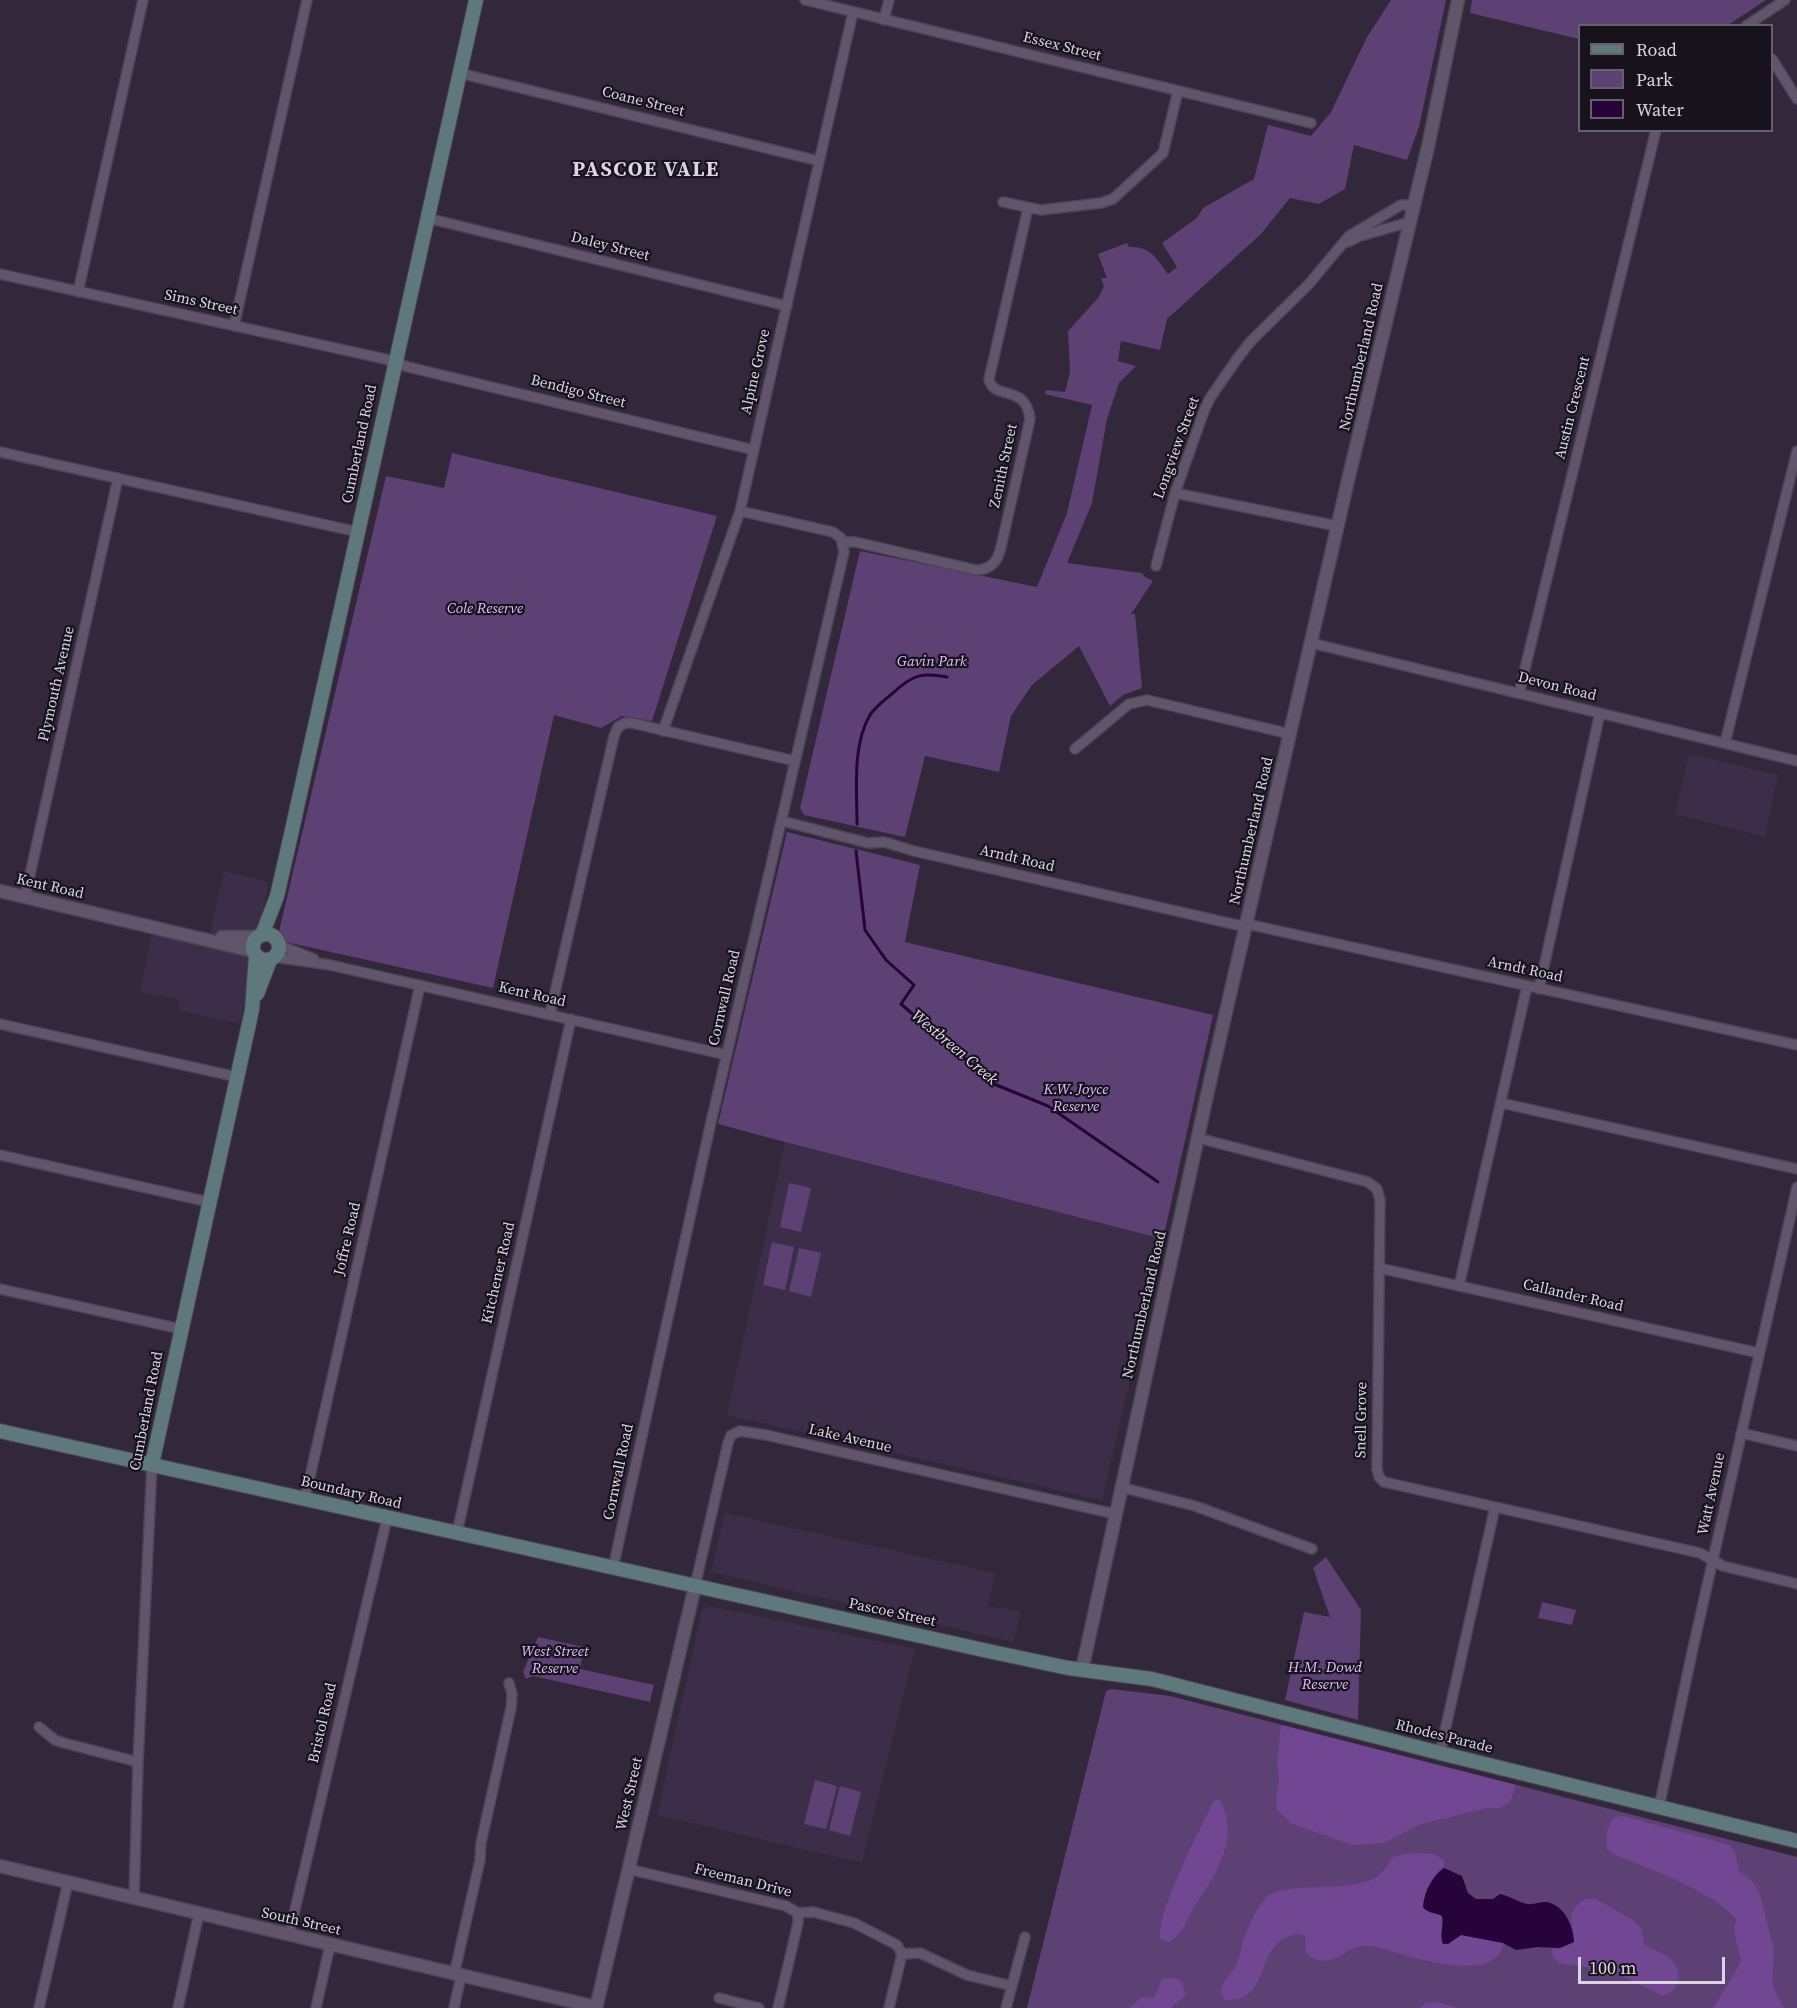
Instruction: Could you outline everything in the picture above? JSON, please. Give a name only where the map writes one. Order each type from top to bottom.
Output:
[{"type":"main road","name":"Cumberland Road","points":[[152,1464],[476,0]]},
{"type":"main road","name":"Boundary Road","points":[[0,1431],[694,1586]]},
{"type":"main road","name":"Pascoe Street","points":[[694,1586],[988,1652],[1082,1670]]},
{"type":"main road","name":"Rhodes Parade","points":[[1082,1670],[1152,1679],[1440,1753],[1797,1840]]},
{"type":"street","points":[[78,291],[143,0]]},
{"type":"street","points":[[234,326],[307,0]]},
{"type":"street","name":"Essex Street","points":[[805,0],[1311,123]]},
{"type":"street","points":[[884,20],[889,0]]},
{"type":"street","name":"Northumberland Road","points":[[1082,1670],[1120,1487],[1198,1138],[1337,526],[1434,122],[1458,0]]},
{"type":"street","points":[[1749,24],[1785,0]]},
{"type":"street","name":"Alpine Grove","points":[[663,730],[740,511],[853,12]]},
{"type":"street","points":[[1773,61],[1797,99]]},
{"type":"street","name":"Coane Street","points":[[459,73],[819,160]]},
{"type":"street","points":[[1003,202],[1041,210],[1090,205],[1113,199],[1163,153],[1178,91]]},
{"type":"street","name":"Austin Crescent","points":[[1519,693],[1656,132]]},
{"type":"street","name":"Longview Street","points":[[1156,566],[1175,493],[1204,411],[1230,368],[1251,341],[1308,285],[1354,231],[1401,205],[1414,205]]},
{"type":"street","name":"Zenith Street","points":[[843,542],[855,542],[976,570],[986,569],[996,561],[1030,419],[1026,404],[1022,399],[992,387],[989,379],[1028,208]]},
{"type":"street","name":"Daley Street","points":[[427,218],[787,306]]},
{"type":"street","name":"Longview Street","points":[[1343,245],[1360,236],[1410,222]]},
{"type":"street","name":"Sims Street","points":[[0,274],[395,363]]},
{"type":"street","name":"Bendigo Street","points":[[395,363],[753,450]]},
{"type":"street","points":[[1725,743],[1797,450]]},
{"type":"street","points":[[0,452],[358,532]]},
{"type":"street","name":"Plymouth Avenue","points":[[25,897],[118,478]]},
{"type":"street","points":[[1175,493],[1337,526]]},
{"type":"street","points":[[740,511],[825,530],[838,535],[843,542]]},
{"type":"street","name":"Cornwall Road","points":[[613,1568],[727,1055],[843,557],[843,542]]},
{"type":"street","name":"Devon Road","points":[[1311,643],[1797,761]]},
{"type":"street","points":[[1075,749],[1129,704],[1148,700],[1290,734]]},
{"type":"street","points":[[1539,989],[1600,713]]},
{"type":"street","points":[[550,1014],[614,736],[618,727],[626,723],[663,730],[795,761]]},
{"type":"street","name":"Arndt Road","points":[[782,821],[868,843],[890,843],[914,851],[1246,926],[1797,1045]]},
{"type":"street","name":"Kent Road","points":[[0,891],[199,937],[266,947],[330,965],[727,1055]]},
{"type":"street","name":"Joffre Road","points":[[305,1499],[420,985]]},
{"type":"street","points":[[1459,1286],[1527,986]]},
{"type":"street","name":"Kitchener Road","points":[[457,1533],[571,1019]]},
{"type":"street","points":[[0,1024],[237,1077]]},
{"type":"street","points":[[1501,1103],[1797,1169]]},
{"type":"street","name":"Snell Grove","points":[[1198,1138],[1357,1179],[1373,1185],[1379,1193],[1377,1469],[1379,1477],[1388,1484],[1700,1553],[1728,1568],[1797,1584]]},
{"type":"street","points":[[0,1155],[209,1202]]},
{"type":"street","name":"Watt Avenue","points":[[1659,1807],[1797,1187]]},
{"type":"street","name":"Callander Road","points":[[1379,1268],[1759,1353]]},
{"type":"street","points":[[0,1289],[181,1329]]},
{"type":"street","name":"Lake Avenue","points":[[694,1586],[728,1443],[731,1435],[740,1431],[1115,1514]]},
{"type":"street","points":[[1741,1433],[1797,1446]]},
{"type":"street","name":"Cumberland Road","points":[[134,1898],[152,1464]]},
{"type":"street","points":[[1120,1487],[1194,1506],[1312,1549]]},
{"type":"street","points":[[1440,1753],[1495,1507]]},
{"type":"street","name":"Bristol Road","points":[[289,1935],[387,1518]]},
{"type":"street","name":"West Street","points":[[596,2008],[694,1586]]},
{"type":"street","points":[[454,2008],[481,1843],[511,1708],[512,1694],[509,1683]]},
{"type":"street","points":[[39,1727],[55,1740],[138,1762]]},
{"type":"street","name":"South Street","points":[[0,1866],[596,2008]]},
{"type":"street","name":"Freeman Drive","points":[[628,1869],[786,1906],[798,1913],[813,1912],[854,1923],[897,1945],[902,1954]]},
{"type":"street","points":[[39,2008],[68,1882]]},
{"type":"street","points":[[177,2008],[199,1913]]},
{"type":"street","points":[[778,2008],[798,1923],[798,1913]]},
{"type":"street","points":[[1006,2008],[1025,1937]]},
{"type":"street","points":[[316,2008],[330,1945]]},
{"type":"street","points":[[889,2008],[902,1954],[920,1953],[967,1975],[1012,1986]]},
{"type":"street","points":[[719,1998],[759,2008]]},
{"type":"shaded area","points":[[1689,754],[1778,775],[1765,837],[1675,814]]},
{"type":"shaded area","points":[[224,871],[269,882],[240,1024],[178,1010],[180,1000],[140,992],[152,932],[208,942]]},
{"type":"shaded area","points":[[785,1142],[1163,1239],[1102,1500],[727,1415]]},
{"type":"shaded area","points":[[725,1513],[995,1573],[988,1606],[1021,1611],[1014,1642],[711,1572]]},
{"type":"shaded area","points":[[710,1606],[915,1649],[862,1863],[657,1815],[702,1610]]},
{"type":"shaded area","points":[[1281,1725],[1516,1785],[1510,1802],[1500,1808],[1487,1808],[1421,1824],[1384,1843],[1353,1845],[1292,1824],[1277,1810],[1279,1780],[1277,1761]]},
{"type":"shaded area","points":[[1216,1799],[1220,1801],[1226,1814],[1228,1828],[1223,1855],[1211,1881],[1179,1934],[1170,1942],[1161,1940],[1160,1929],[1171,1894]]},
{"type":"shaded area","points":[[1624,1816],[1729,1845],[1735,1852],[1739,1871],[1752,1881],[1759,1892],[1774,1949],[1772,1979],[1775,1991],[1784,2008],[1713,2008],[1741,1960],[1734,1926],[1737,1920],[1726,1909],[1697,1890],[1615,1855],[1607,1849],[1608,1828],[1615,1817]]},
{"type":"shaded area","points":[[1409,1853],[1433,1854],[1444,1860],[1444,1865],[1428,1888],[1426,1910],[1442,1916],[1452,1941],[1461,1935],[1503,1943],[1497,1956],[1485,1963],[1468,1966],[1428,1961],[1375,1946],[1364,1946],[1324,1961],[1312,1958],[1306,1953],[1305,1936],[1294,1935],[1277,1944],[1249,1994],[1239,1999],[1225,2000],[1221,1989],[1235,1967],[1249,1925],[1264,1900],[1285,1890],[1363,1883],[1378,1876],[1393,1857]]},
{"type":"shaded area","points":[[1585,1899],[1596,1899],[1633,1920],[1641,1928],[1645,1946],[1664,1955],[1674,1963],[1679,1978],[1672,1992],[1662,1996],[1614,1971],[1559,1963],[1553,1957],[1551,1949],[1574,1942],[1572,1913]]},
{"type":"shaded area","points":[[1174,1978],[1182,1982],[1186,1995],[1171,2008],[1129,2008],[1142,1997],[1154,1998],[1162,1979]]},
{"type":"shaded area","points":[[1435,2002],[1459,2008],[1419,2008],[1426,2003]]},
{"type":"green space","name":"Gavin Park","points":[[1391,0],[1446,0],[1419,127],[1407,160],[1354,145],[1345,189],[1319,204],[1290,198],[1261,234],[1167,319],[1160,350],[1121,341],[1118,361],[1136,366],[1119,383],[1107,419],[1092,503],[1067,563],[1142,573],[1153,581],[1131,614],[1135,614],[1142,688],[1123,695],[1110,706],[1079,646],[1032,685],[1011,716],[999,772],[925,756],[905,837],[804,815],[800,808],[860,551],[1037,587],[1067,513],[1092,405],[1045,394],[1046,390],[1065,392],[1070,372],[1068,331],[1098,298],[1104,286],[1101,278],[1107,278],[1098,254],[1127,243],[1129,247],[1143,249],[1152,254],[1168,274],[1177,267],[1162,243],[1197,218],[1203,208],[1254,179],[1268,125],[1311,136],[1331,112],[1367,37]]},
{"type":"green space","points":[[1472,0],[1766,0],[1730,24],[1578,24],[1578,39],[1470,13]]},
{"type":"green space","name":"Cole Reserve","points":[[452,453],[717,516],[652,721],[622,716],[601,728],[554,715],[493,988],[277,940],[386,476],[444,488]]},
{"type":"green space","name":"K.W. Joyce Reserve","points":[[787,832],[920,865],[905,942],[1213,1015],[1163,1239],[718,1124]]},
{"type":"green space","points":[[789,1183],[811,1188],[801,1232],[780,1227]]},
{"type":"green space","points":[[772,1242],[794,1247],[785,1290],[763,1285]]},
{"type":"green space","points":[[799,1248],[821,1253],[811,1297],[789,1291]]},
{"type":"green space","name":"H.M. Dowd Reserve","points":[[1326,1557],[1361,1610],[1358,1720],[1285,1700],[1304,1612],[1330,1617],[1313,1568]]},
{"type":"green space","points":[[1542,1602],[1576,1610],[1572,1625],[1538,1618]]},
{"type":"green space","name":"West Street Reserve","points":[[538,1637],[584,1647],[580,1669],[654,1685],[650,1702],[533,1676],[526,1679],[523,1672]]},
{"type":"green space","points":[[1111,1689],[1170,1696],[1797,1857],[1797,2008],[1027,2008],[1106,1691]]},
{"type":"green space","points":[[815,1780],[837,1786],[826,1829],[804,1824]]},
{"type":"green space","points":[[840,1786],[861,1792],[850,1836],[829,1830]]},
{"type":"water","points":[[1444,1868],[1462,1876],[1468,1893],[1476,1899],[1493,1899],[1500,1894],[1527,1904],[1546,1902],[1558,1907],[1570,1923],[1574,1942],[1560,1948],[1537,1947],[1516,1950],[1503,1943],[1461,1935],[1448,1944],[1443,1944],[1442,1916],[1427,1911],[1423,1907],[1429,1885]]},
{"type":"waterway","name":"Westbreen Creek","points":[[857,824],[858,754],[860,740],[870,715],[900,687],[918,676],[947,677]]},
{"type":"waterway","name":"Westbreen Creek","points":[[856,851],[865,930],[886,960],[914,985],[901,1004],[994,1084],[1048,1106],[1158,1182]]},
{"type":"district","name":"PASCOE VALE","points":[[646,171]]}]
